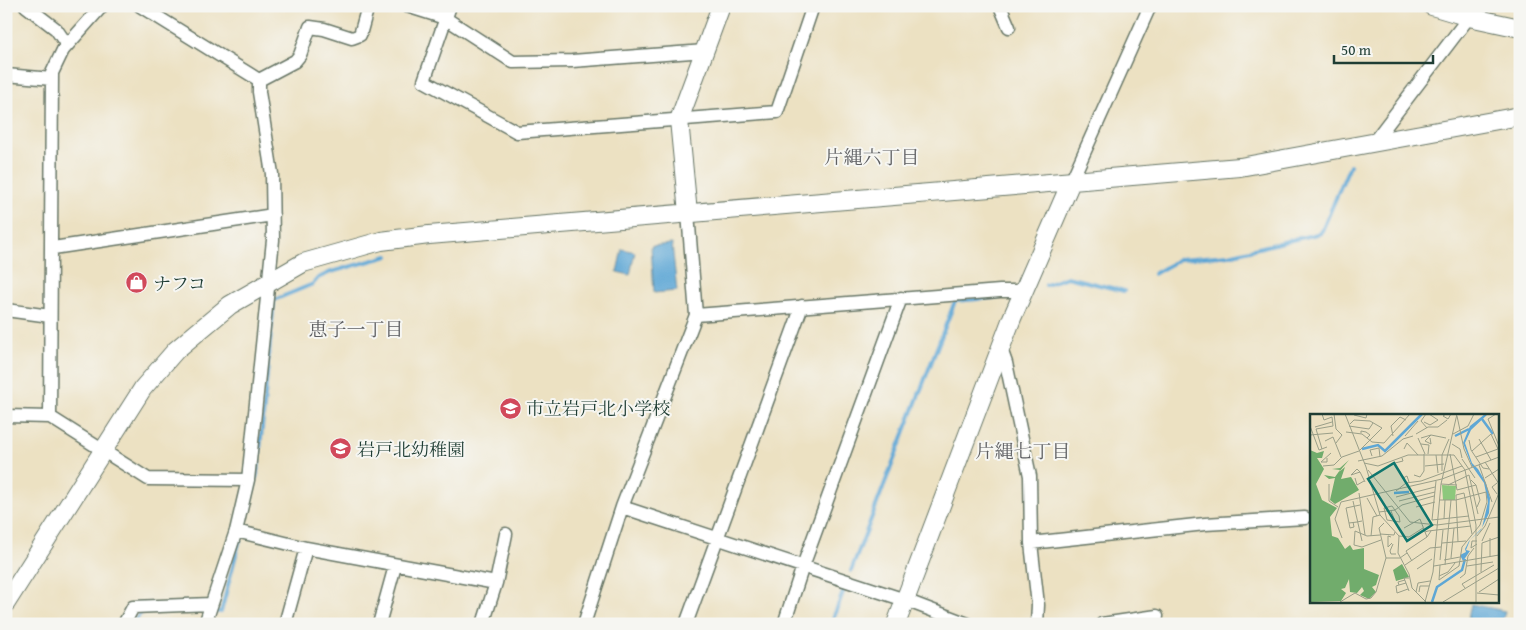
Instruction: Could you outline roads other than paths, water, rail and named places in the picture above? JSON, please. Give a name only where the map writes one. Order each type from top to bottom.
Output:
[{"type":"street","points":[[26,6],[56,28],[67,45]]},
{"type":"street","points":[[50,417],[52,79],[60,57],[67,45],[102,6]]},
{"type":"street","points":[[140,6],[259,80]]},
{"type":"street","points":[[259,80],[295,61],[300,55],[310,27],[324,29],[352,38],[360,35],[368,6]]},
{"type":"street","points":[[407,6],[447,12],[513,62],[572,61],[705,51]]},
{"type":"street","points":[[584,624],[622,507],[696,315],[679,120],[721,6]]},
{"type":"street","points":[[447,12],[424,81],[517,132],[777,112],[813,6]]},
{"type":"street","points":[[1000,6],[1009,27]]},
{"type":"street","points":[[896,624],[1000,349],[1071,182],[1150,6]]},
{"type":"street","points":[[1432,6],[1469,18],[1520,28]]},
{"type":"street","points":[[1373,143],[1469,18]]},
{"type":"street","points":[[6,75],[52,79]]},
{"type":"street","points":[[205,624],[236,532],[248,480],[270,281],[273,215],[272,174],[258,92],[259,80]]},
{"type":"street","points":[[6,604],[142,388],[176,350],[230,305],[303,263],[381,241],[688,213],[1240,167],[1520,116]]},
{"type":"street","points":[[52,248],[273,215]]},
{"type":"street","points":[[696,315],[901,298],[1024,291]]},
{"type":"street","points":[[784,624],[803,566],[901,298]]},
{"type":"street","points":[[686,624],[802,306]]},
{"type":"street","points":[[6,310],[50,316]]},
{"type":"street","points":[[1000,349],[1006,364],[1030,476],[1031,544],[1038,605],[1037,624]]},
{"type":"street","points":[[6,416],[50,417],[148,479],[248,480]]},
{"type":"street","points":[[622,507],[905,600],[968,624]]},
{"type":"street","points":[[1031,544],[1205,524],[1304,518]]},
{"type":"street","points":[[236,532],[394,566],[496,583]]},
{"type":"street","points":[[483,624],[496,583],[506,534]]},
{"type":"street","points":[[285,624],[306,548]]},
{"type":"street","points":[[379,624],[394,566]]},
{"type":"street","points":[[124,624],[133,607],[211,604]]},
{"type":"street","points":[[1102,624],[1157,616],[1156,624]]},
{"type":"water","points":[[672,244],[677,291],[654,293],[651,246]]},
{"type":"water","points":[[622,249],[635,252],[630,275],[617,272]]},
{"type":"water","points":[[1471,604],[1505,611],[1502,624],[1467,624]]},
{"type":"waterway","points":[[1154,274],[1180,259],[1229,255],[1321,233],[1350,165]]},
{"type":"waterway","points":[[211,611],[221,612],[258,470],[274,300],[313,284],[318,278],[331,272],[388,256]]},
{"type":"waterway","points":[[1046,285],[1067,277],[1124,291]]},
{"type":"waterway","points":[[851,571],[955,301],[1001,297]]},
{"type":"waterway","points":[[831,624],[845,587]]},
{"type":"waterway","points":[[133,624],[143,609]]},
{"type":"place","name":"ナフコ","points":[[137,283]]},
{"type":"place","name":"市立岩戸北小学校","points":[[510,408]]},
{"type":"place","name":"岩戸北幼稚園","points":[[341,449]]},
{"type":"district","name":"片縄六丁目","points":[[872,157]]},
{"type":"district","name":"恵子一丁目","points":[[356,329]]},
{"type":"district","name":"片縄七丁目","points":[[1023,451]]}]
